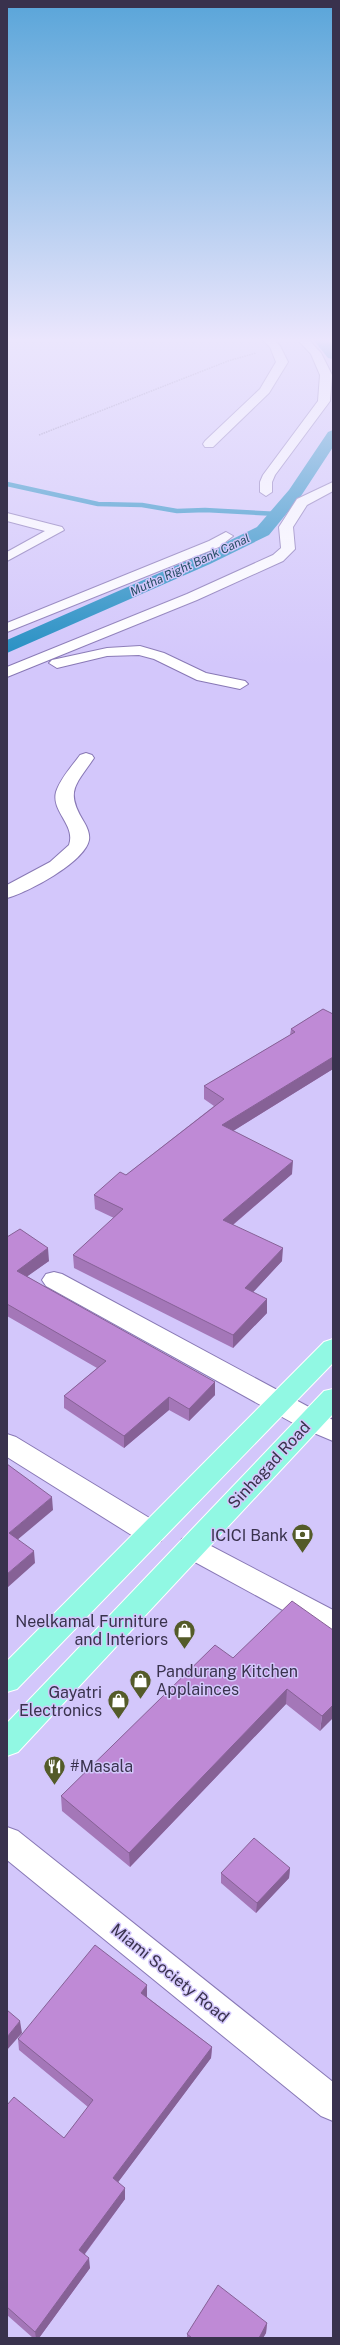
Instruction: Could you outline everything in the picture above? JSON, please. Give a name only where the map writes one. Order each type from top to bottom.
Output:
[{"type":"main road","points":[[7,1680],[333,1348]]},
{"type":"main road","name":"Sinhagad Road","points":[[7,1743],[192,1547],[322,1426],[333,1398]]},
{"type":"street","points":[[266,492],[266,482],[269,475],[289,447]]},
{"type":"street","points":[[11,670],[192,597],[278,558],[288,548],[286,527],[302,502],[333,486]]},
{"type":"street","points":[[7,517],[58,530],[7,557]]},
{"type":"street","points":[[7,628],[207,547],[226,536]]},
{"type":"street","points":[[11,670],[38,667],[107,652],[140,650],[159,656],[202,677],[240,684]]},
{"type":"street","points":[[7,893],[57,864],[79,845],[80,834],[64,802],[65,792],[86,758]]},
{"type":"street","points":[[54,1280],[322,1426]]},
{"type":"street","points":[[7,1444],[151,1534]]},
{"type":"street","points":[[192,1547],[333,1624]]},
{"type":"street","name":"Miami Society Road","points":[[7,1841],[333,2104]]},
{"type":"building","points":[[323,1009],[333,1014],[333,1057],[222,1125],[293,1161],[223,1220],[283,1248],[245,1288],[267,1299],[233,1335],[73,1255],[123,1209],[94,1195],[120,1172],[126,1175],[224,1099],[204,1086],[295,1032],[291,1029]]},
{"type":"building","points":[[20,1229],[48,1248],[17,1271],[215,1382],[189,1409],[169,1397],[124,1436],[64,1396],[106,1361],[7,1304],[7,1237]]},
{"type":"building","points":[[7,1464],[52,1497],[9,1533],[34,1551],[7,1574]]},
{"type":"building","points":[[292,1601],[333,1630],[333,1705],[322,1716],[287,1689],[129,1853],[61,1796],[215,1645],[233,1658]]},
{"type":"building","points":[[254,1838],[290,1868],[257,1903],[221,1873]]},
{"type":"building","points":[[95,1945],[147,1985],[141,1993],[212,2047],[113,2178],[125,2188],[79,2250],[89,2258],[35,2332],[7,2307],[7,2105],[14,2097],[64,2138],[93,2100],[18,2039]]},
{"type":"building","points":[[7,2010],[20,2021],[7,2037]]},
{"type":"building","points":[[218,2285],[267,2323],[259,2338],[192,2338],[187,2334]]},
{"type":"waterway","name":"Mutha Right Bank Canal","points":[[7,647],[204,560],[263,531],[295,493],[325,447]]},
{"type":"waterway","points":[[7,484],[98,504],[142,505],[177,511],[205,510],[278,514]]},
{"type":"place","name":"ICICI Bank","points":[[303,1554]]},
{"type":"place","name":"Neelkamal Furniture and Interiors","points":[[184,1650]]},
{"type":"place","name":"Pandurang Kitchen Applainces","points":[[140,1700]]},
{"type":"place","name":"Gayatri Electronics","points":[[118,1720]]},
{"type":"place","name":"#Masala","points":[[55,1786]]}]
